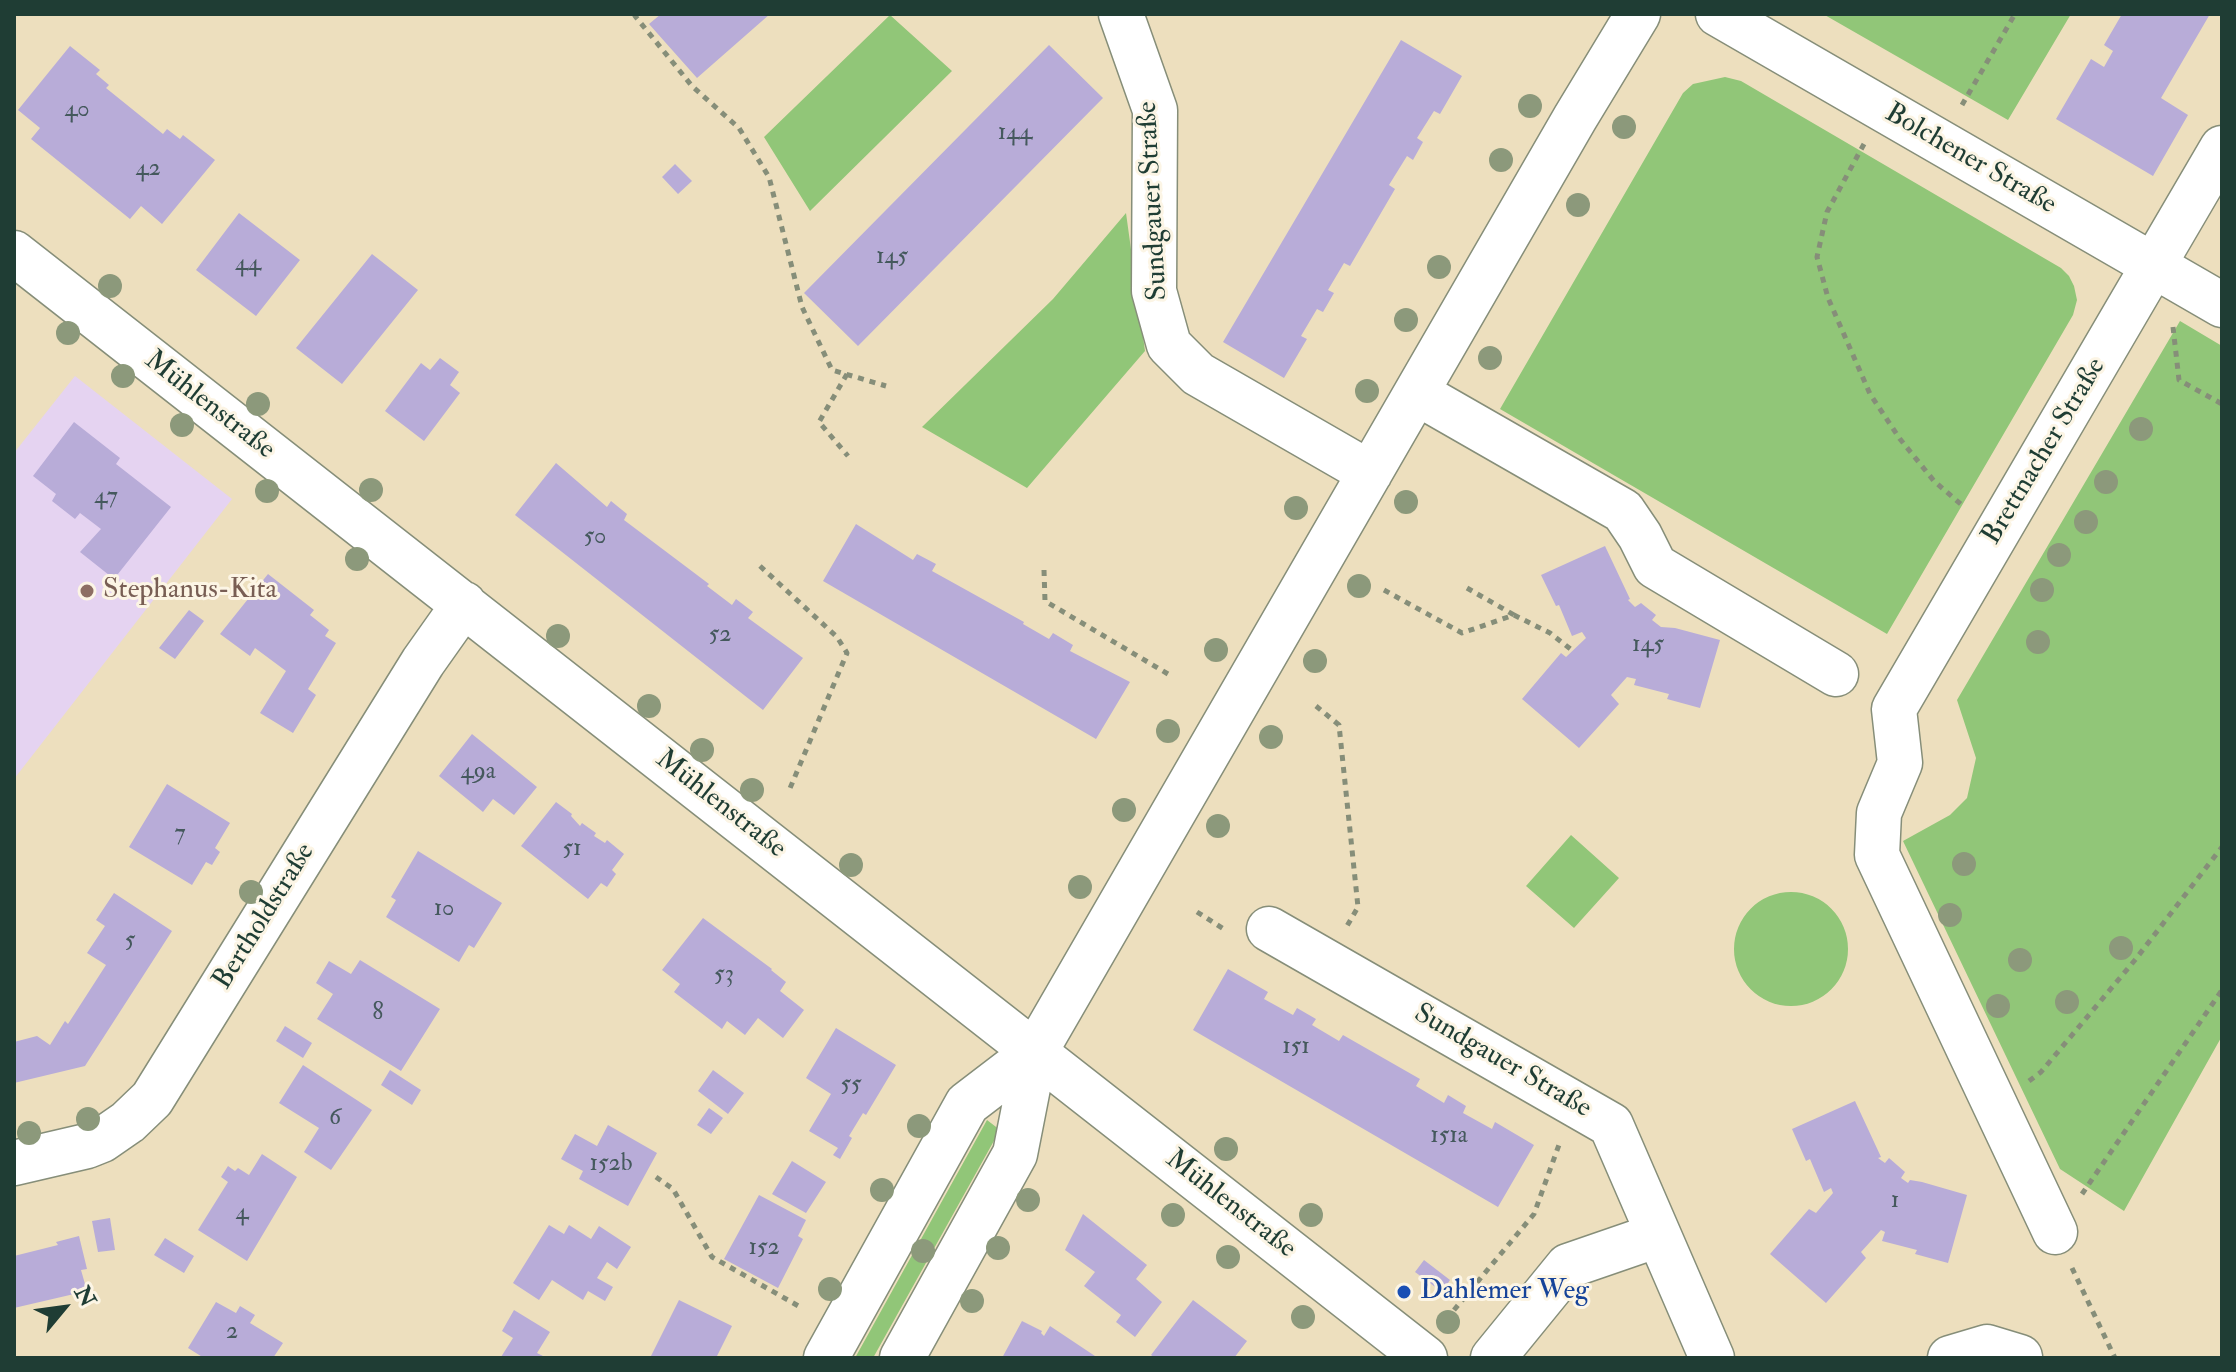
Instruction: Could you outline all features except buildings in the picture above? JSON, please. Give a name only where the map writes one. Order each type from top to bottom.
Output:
[{"type":"street","name":"Sundgauer Straße","points":[[1121,14],[1155,110],[1154,291],[1169,345],[1198,374],[1370,473]]},
{"type":"street","points":[[902,1358],[1015,1154],[1035,1052],[1638,14]]},
{"type":"street","name":"Bolchener Straße","points":[[1718,14],[2222,305]]},
{"type":"street","name":"Brettnacher Straße","points":[[1996,1108],[1877,855],[1879,813],[1900,763],[1894,709],[2222,148]]},
{"type":"street","name":"Mühlenstraße","points":[[14,253],[1425,1358]]},
{"type":"street","points":[[1417,393],[1623,511],[1655,566],[1836,674]]},
{"type":"street","name":"Bertholdstraße","points":[[14,1163],[102,1140],[128,1122],[152,1099],[423,662],[464,604]]},
{"type":"street","name":"Sundgauer Straße","points":[[1250,931],[1324,960],[1611,1125],[1658,1235]]},
{"type":"street","points":[[826,1358],[967,1104],[1035,1052]]},
{"type":"street","points":[[1996,1108],[2055,1232]]},
{"type":"street","points":[[1493,1358],[1568,1266],[1658,1235],[1712,1358]]},
{"type":"street","points":[[1950,1358],[1987,1347],[2020,1357]]},
{"type":"path","points":[[636,14],[692,86],[739,128],[769,177],[802,307],[832,370],[886,386]]},
{"type":"path","points":[[1962,105],[2015,14]]},
{"type":"path","points":[[1866,139],[1827,212],[1817,257],[1828,298],[1870,394],[1900,439],[1934,481],[1969,509]]},
{"type":"path","points":[[2172,321],[2179,380],[2222,404]]},
{"type":"path","points":[[847,374],[819,422],[848,456]]},
{"type":"path","points":[[760,566],[837,637],[847,653],[788,793]]},
{"type":"path","points":[[1044,570],[1045,601],[1173,677]]},
{"type":"path","points":[[1467,588],[1550,633],[1573,651]]},
{"type":"path","points":[[1384,590],[1462,633],[1514,615]]},
{"type":"path","points":[[1316,706],[1339,725],[1358,907],[1324,960]]},
{"type":"path","points":[[1996,1108],[2041,1072],[2135,960],[2222,847]]},
{"type":"path","points":[[1197,912],[1250,931]]},
{"type":"path","points":[[2115,1358],[2055,1232],[2222,990]]},
{"type":"path","points":[[1454,1310],[1534,1214],[1563,1133]]},
{"type":"path","points":[[656,1177],[673,1189],[712,1257],[802,1308]]},
{"type":"shaded area","name":"Stephanus-Kita","points":[[75,376],[232,499],[14,779],[14,453]]},
{"type":"green space","points":[[1823,14],[2071,14],[2008,120]]},
{"type":"green space","points":[[890,15],[952,71],[810,211],[764,137]]},
{"type":"green space","points":[[1725,77],[1741,81],[2061,268],[2074,286],[2077,300],[2073,315],[1887,634],[1500,409],[1683,93],[1693,84]]},
{"type":"green space","points":[[1126,213],[1145,351],[1027,488],[922,427],[1053,299]]},
{"type":"green space","points":[[2180,321],[2222,346],[2222,1036],[2124,1211],[2060,1169],[1903,841],[1950,815],[1967,798],[1976,758],[1957,700]]},
{"type":"green space","points":[[1571,835],[1619,878],[1574,928],[1526,886]]},
{"type":"green space","points":[[1791,892],[1813,896],[1832,908],[1844,927],[1848,949],[1844,971],[1832,990],[1813,1002],[1791,1006],[1769,1002],[1750,990],[1738,971],[1734,949],[1738,927],[1750,908],[1769,896]]},
{"type":"green space","points":[[987,1120],[1000,1130],[873,1358],[855,1358]]},
{"type":"place","name":"Stephanus-Kita","points":[[87,591]]},
{"type":"place","name":"Dahlemer Weg","points":[[1404,1292]]}]
